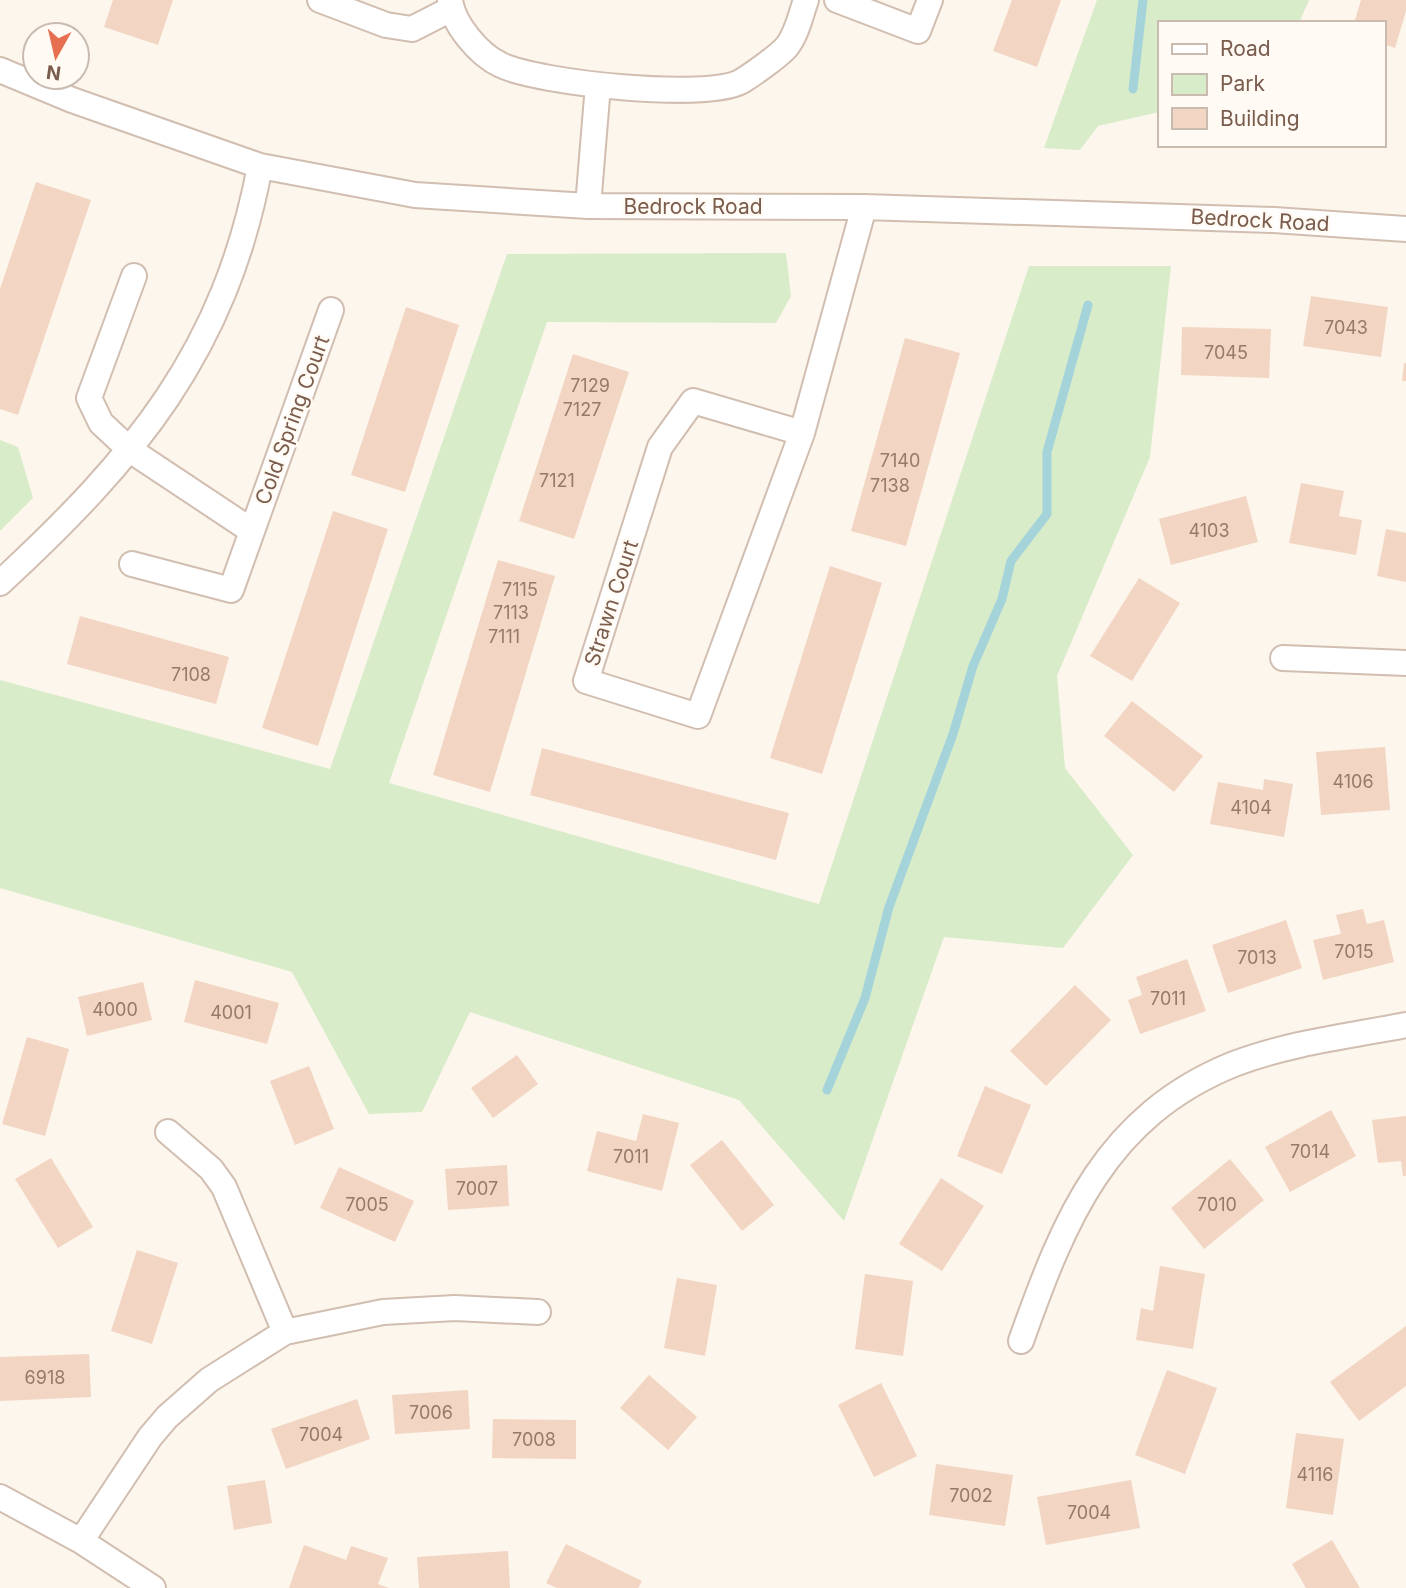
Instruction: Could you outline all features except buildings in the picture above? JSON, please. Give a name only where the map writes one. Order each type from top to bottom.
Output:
[{"type":"street","points":[[320,0],[386,25],[412,29],[450,5],[468,37],[499,65],[542,79],[680,91],[740,82],[788,45],[806,0]]},
{"type":"street","points":[[837,0],[918,31],[930,0]]},
{"type":"street","name":"Bedrock Road","points":[[0,70],[72,100],[260,166],[415,195],[589,206],[864,207],[1274,220],[1406,229]]},
{"type":"street","points":[[589,206],[598,85]]},
{"type":"street","points":[[0,583],[91,494],[130,450],[168,400],[193,358],[218,306],[253,201],[260,166]]},
{"type":"street","name":"Strawn Court","points":[[802,433],[693,401],[660,447],[586,681],[698,716],[802,433],[864,207]]},
{"type":"street","name":"Cold Spring Court","points":[[134,276],[89,398],[101,423],[130,450],[252,531]]},
{"type":"street","name":"Cold Spring Court","points":[[132,564],[231,590],[331,310]]},
{"type":"street","points":[[1283,658],[1406,663]]},
{"type":"street","points":[[1021,1341],[1069,1216],[1088,1183],[1139,1124],[1195,1084],[1234,1064],[1281,1049],[1406,1025]]},
{"type":"street","points":[[168,1132],[211,1169],[224,1187],[285,1332]]},
{"type":"street","points":[[81,1541],[149,1437],[167,1417],[209,1380],[285,1332],[383,1312],[455,1308],[538,1312]]},
{"type":"street","points":[[0,1497],[81,1541],[153,1588]]},
{"type":"green space","points":[[1097,0],[1309,0],[1300,21],[1158,21],[1158,112],[1098,126],[1080,150],[1044,148]]},
{"type":"green space","points":[[786,253],[791,296],[776,323],[547,322],[389,783],[819,904],[1029,266],[1171,266],[1150,457],[1057,676],[1065,768],[1133,855],[1063,948],[944,937],[844,1221],[739,1100],[470,1012],[422,1112],[369,1114],[292,972],[0,888],[0,680],[330,769],[507,254]]},
{"type":"green space","points":[[0,440],[18,447],[33,498],[0,531]]},
{"type":"waterway","points":[[1133,89],[1143,0]]},
{"type":"waterway","points":[[827,1090],[865,998],[889,907],[953,734],[973,666],[1002,599],[1011,561],[1047,514],[1047,452],[1088,305]]}]
